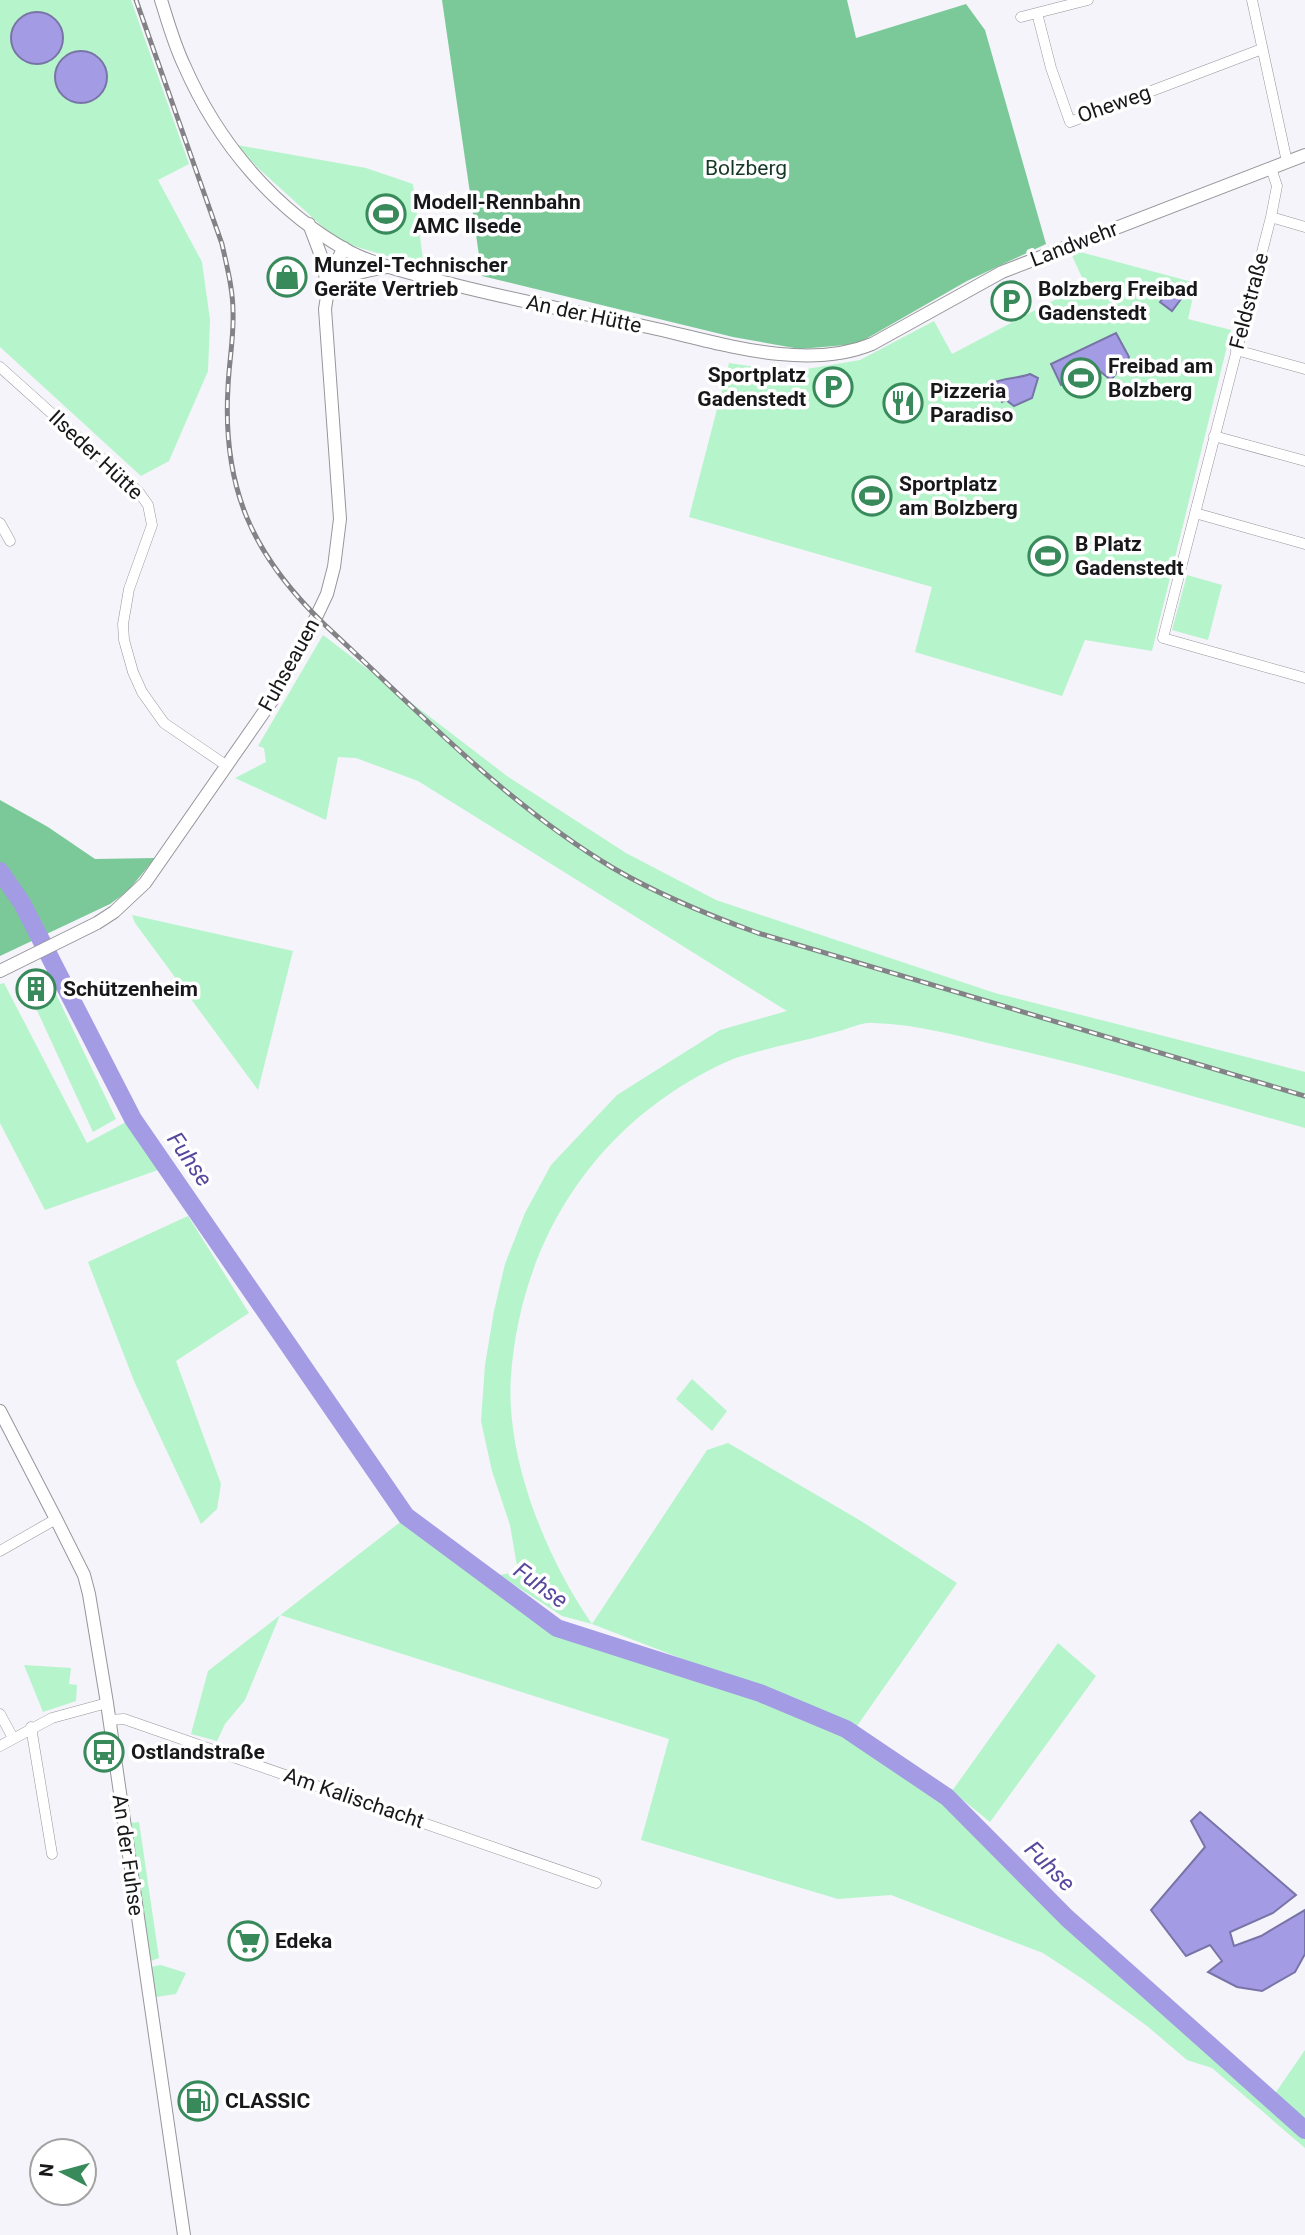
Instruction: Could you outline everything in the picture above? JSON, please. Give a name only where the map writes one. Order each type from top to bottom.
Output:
[{"type":"street","name":"An der Hütte","points":[[161,0],[183,63],[203,104],[229,146],[254,177],[309,224],[344,248],[389,266],[489,294],[737,346],[799,355],[825,356],[852,352]]},
{"type":"street","points":[[1021,17],[1088,0]]},
{"type":"street","points":[[1252,0],[1287,162]]},
{"type":"street","name":"Oheweg","points":[[1037,13],[1051,68],[1070,122],[1262,49]]},
{"type":"street","name":"Landwehr","points":[[852,352],[872,344],[1002,272],[1305,155]]},
{"type":"street","name":"Feldstraße","points":[[1271,168],[1277,186],[1271,217],[1163,638],[1305,678]]},
{"type":"street","points":[[1271,217],[1305,227]]},
{"type":"street","points":[[309,224],[323,261],[328,290],[343,278],[358,271],[389,266]]},
{"type":"street","name":"Fuhseauen","points":[[0,971],[114,912],[158,867],[287,678],[327,594],[334,567],[340,519],[325,309],[328,290],[344,248]]},
{"type":"street","points":[[1236,350],[1305,369]]},
{"type":"street","name":"Ilseder Hütte","points":[[0,367],[138,491],[148,505],[152,525],[129,589],[123,624],[124,640],[133,672],[142,692],[164,723],[226,766]]},
{"type":"street","points":[[1214,436],[1305,461]]},
{"type":"street","points":[[1195,513],[1305,544]]},
{"type":"street","points":[[0,523],[10,541]]},
{"type":"street","name":"An der Fuhse","points":[[0,1411],[84,1575],[89,1594],[110,1720],[184,2235]]},
{"type":"street","points":[[0,1551],[56,1519]]},
{"type":"street","points":[[0,1746],[52,1718],[107,1703]]},
{"type":"street","points":[[0,1714],[13,1738]]},
{"type":"street","name":"Am Kalischacht","points":[[110,1720],[124,1718],[596,1883]]},
{"type":"street","points":[[31,1727],[52,1854]]},
{"type":"green space","points":[[0,0],[131,0],[189,164],[158,180],[202,262],[210,320],[208,371],[169,461],[141,476],[0,347]]},
{"type":"green space","name":"Bolzberg","points":[[442,0],[847,0],[856,38],[966,4],[985,30],[1046,244],[967,281],[857,344],[800,349],[733,337],[482,276]]},
{"type":"green space","points":[[237,145],[366,168],[413,184],[424,267],[335,238],[257,167]]},
{"type":"green space","name":"Sportplatz am Bolzberg","points":[[1069,249],[1196,283],[1188,319],[1231,330],[1152,651],[1085,640],[1062,696],[915,652],[932,587],[689,517],[729,363],[789,372],[860,360],[934,321],[952,354],[1085,284]]},
{"type":"green space","points":[[1187,575],[1222,585],[1208,640],[1172,630]]},
{"type":"green space","points":[[323,635],[507,776],[626,853],[716,900],[995,993],[1305,1072],[1305,1128],[1043,1056],[940,1032],[890,1024],[862,1024],[748,1054],[686,1083],[645,1112],[608,1147],[577,1185],[552,1228],[532,1274],[518,1323],[511,1375],[511,1407],[522,1472],[532,1506],[559,1569],[592,1624],[562,1616],[499,1575],[518,1572],[510,1525],[492,1471],[481,1421],[485,1365],[505,1264],[525,1213],[551,1165],[617,1095],[720,1030],[787,1011],[418,781],[356,758],[338,757],[326,820],[235,778],[266,762],[264,748],[258,746]]},
{"type":"green space","points":[[0,800],[48,827],[95,859],[155,858],[128,891],[110,904],[0,956]]},
{"type":"green space","points":[[132,915],[293,951],[258,1090],[135,923]]},
{"type":"green space","points":[[4,983],[87,1143],[126,1122],[158,1170],[45,1210],[0,1123],[0,984]]},
{"type":"green space","points":[[56,994],[116,1119],[93,1132],[35,1006]]},
{"type":"green space","points":[[188,1216],[249,1313],[176,1361],[221,1484],[217,1509],[201,1524],[134,1381],[88,1262]]},
{"type":"green space","points":[[692,1379],[727,1411],[712,1431],[676,1399]]},
{"type":"green space","points":[[728,1443],[861,1521],[957,1583],[857,1726],[592,1624],[707,1450]]},
{"type":"green space","points":[[403,1520],[555,1631],[757,1698],[838,1731],[948,1804],[1074,1934],[1305,2138],[1305,2148],[1212,2068],[1187,2060],[1147,2026],[1043,1953],[891,1895],[838,1899],[641,1840],[669,1739],[280,1615]]},
{"type":"green space","points":[[280,1615],[245,1700],[225,1724],[217,1741],[191,1734],[208,1671]]},
{"type":"green space","points":[[1058,1643],[1096,1676],[990,1822],[952,1791]]},
{"type":"green space","points":[[24,1665],[71,1668],[69,1684],[77,1685],[76,1701],[43,1712]]},
{"type":"green space","points":[[139,1822],[159,1958],[151,1961],[130,1823]]},
{"type":"green space","points":[[161,1965],[186,1973],[176,1994],[156,1997],[150,1967]]},
{"type":"green space","points":[[1305,2050],[1305,2127],[1274,2095]]},
{"type":"shaded area","points":[[37,12],[47,14],[55,20],[61,28],[61,48],[55,56],[47,62],[37,64],[27,62],[19,56],[13,48],[11,38],[13,28],[19,20],[27,14]]},
{"type":"shaded area","points":[[81,51],[91,53],[99,59],[105,67],[105,87],[99,95],[91,101],[81,103],[71,101],[63,95],[57,87],[55,77],[57,67],[63,59],[71,53]]},
{"type":"shaded area","points":[[1169,290],[1181,299],[1172,311],[1160,302]]},
{"type":"shaded area","points":[[1116,333],[1129,357],[1111,380],[1097,369],[1061,385],[1051,364]]},
{"type":"shaded area","points":[[1030,374],[1038,378],[1032,398],[1014,406],[1006,400],[1002,402],[993,383]]},
{"type":"shaded area","points":[[1200,1812],[1296,1895],[1273,1913],[1230,1932],[1234,1946],[1261,1936],[1305,1910],[1305,1954],[1295,1972],[1262,1991],[1237,1987],[1208,1972],[1222,1961],[1210,1945],[1186,1956],[1151,1910],[1205,1847],[1191,1821]]},
{"type":"waterway","name":"Fuhse","points":[[0,871],[22,903],[133,1119],[406,1516],[557,1628],[760,1693],[846,1729],[947,1797],[1067,1918],[1305,2130]]},
{"type":"railway","points":[[136,0],[222,244],[228,270],[233,321],[227,424],[230,458],[247,518],[261,546],[300,599],[428,722],[499,785],[574,843],[630,878],[684,904],[758,933],[1305,1096]]},
{"type":"place","name":"Modell-Rennbahn AMC Ilsede","points":[[386,214]]},
{"type":"place","name":"Munzel-Technischer Geräte Vertrieb","points":[[287,277]]},
{"type":"place","name":"Bolzberg Freibad Gadenstedt","points":[[1011,301]]},
{"type":"place","name":"Freibad am Bolzberg","points":[[1081,378]]},
{"type":"place","name":"Sportplatz Gadenstedt","points":[[833,387]]},
{"type":"place","name":"Pizzeria Paradiso","points":[[903,403]]},
{"type":"place","name":"Sportplatz am Bolzberg","points":[[872,496]]},
{"type":"place","name":"B Platz Gadenstedt","points":[[1048,556]]},
{"type":"place","name":"Schützenheim","points":[[36,989]]},
{"type":"place","name":"Ostlandstraße","points":[[104,1752]]},
{"type":"place","name":"Edeka","points":[[248,1941]]},
{"type":"place","name":"CLASSIC","points":[[198,2101]]}]
